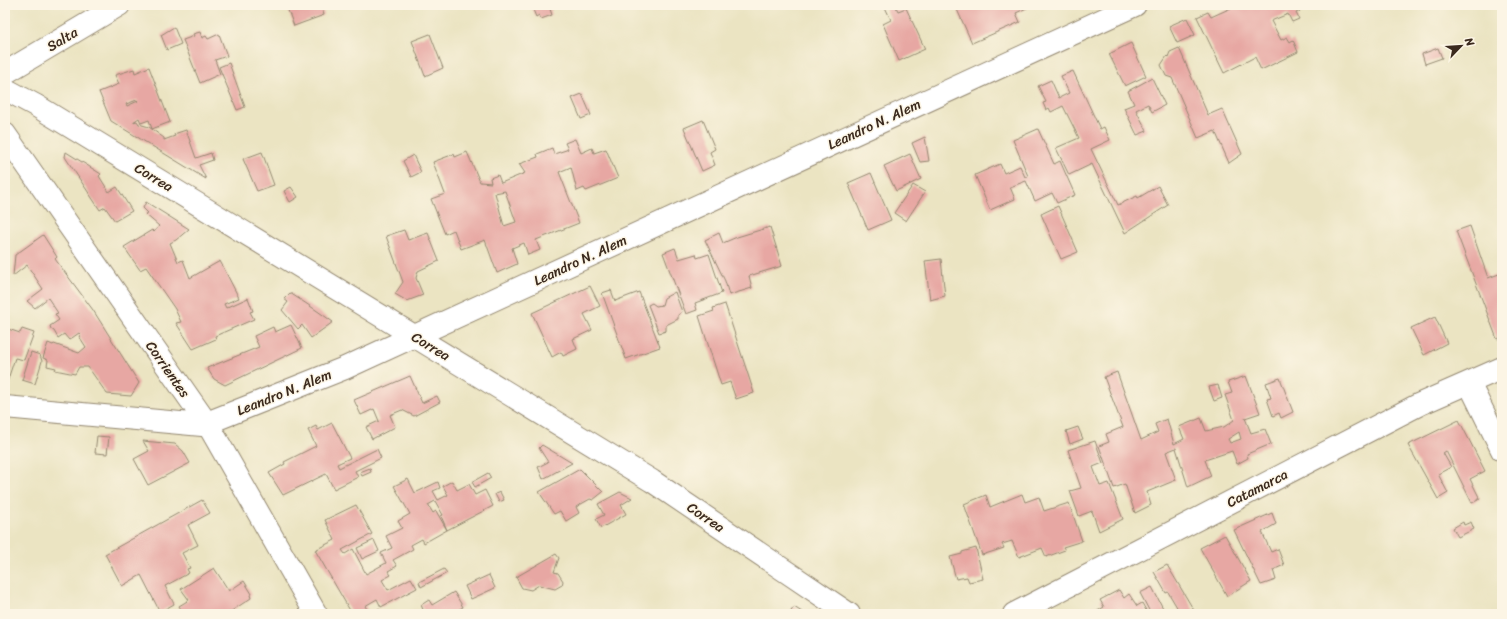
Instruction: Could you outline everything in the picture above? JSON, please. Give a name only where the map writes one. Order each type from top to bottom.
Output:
[{"type":"street","name":"Salta","points":[[5,73],[119,5]]},
{"type":"street","name":"Leandro N. Alem","points":[[5,408],[194,424],[206,423],[345,368],[1135,5]]},
{"type":"street","name":"Correa","points":[[5,89],[49,114],[652,481],[849,614]]},
{"type":"street","name":"Corrientes","points":[[5,134],[206,423],[316,614]]},
{"type":"street","name":"Catamarca","points":[[1014,614],[1420,404],[1502,368]]},
{"type":"street","points":[[1469,383],[1502,450]]},
{"type":"building","points":[[286,5],[321,5],[324,15],[294,26]]},
{"type":"building","points":[[531,5],[555,5],[556,7],[550,9],[552,15],[541,19],[539,15],[536,17]]},
{"type":"building","points":[[884,5],[895,5],[898,11],[906,8],[925,49],[899,61],[883,24],[891,20]]},
{"type":"building","points":[[955,5],[1033,5],[1016,13],[1020,22],[972,43]]},
{"type":"building","points":[[1230,5],[1297,5],[1300,11],[1296,13],[1299,19],[1292,22],[1288,14],[1271,21],[1281,40],[1287,37],[1290,42],[1293,40],[1298,52],[1261,70],[1255,57],[1224,73],[1197,17],[1208,12],[1211,17],[1231,8]]},
{"type":"building","points":[[1187,18],[1195,35],[1177,43],[1169,26]]},
{"type":"building","points":[[174,27],[181,44],[167,50],[161,35]]},
{"type":"building","points":[[200,32],[202,38],[206,36],[208,39],[219,34],[227,56],[215,60],[220,74],[200,83],[183,40]]},
{"type":"building","points":[[430,34],[443,68],[425,76],[412,41]]},
{"type":"building","points":[[1131,43],[1146,76],[1125,86],[1109,54]]},
{"type":"building","points":[[1179,48],[1208,115],[1222,109],[1242,154],[1229,163],[1215,131],[1198,138],[1172,78],[1166,76],[1161,65],[1167,56],[1168,57],[1170,52]]},
{"type":"building","points":[[1438,48],[1442,58],[1425,64],[1422,54]]},
{"type":"building","points":[[229,63],[245,107],[237,110],[219,67]]},
{"type":"building","points":[[149,67],[170,122],[152,129],[149,120],[141,123],[139,118],[133,122],[137,121],[139,124],[149,127],[164,138],[164,140],[175,136],[174,134],[186,130],[196,158],[211,153],[213,160],[199,165],[206,179],[111,121],[99,92],[119,84],[115,75],[134,69],[135,73]],"holes":[[[137,100],[138,101],[127,106],[126,104]]]},
{"type":"building","points":[[1073,71],[1100,129],[1104,127],[1110,140],[1091,149],[1118,205],[1137,196],[1138,198],[1158,186],[1168,205],[1125,233],[1092,164],[1069,175],[1056,148],[1079,138],[1063,106],[1051,112],[1049,108],[1046,110],[1043,103],[1046,102],[1038,86],[1051,80],[1059,98],[1069,93],[1061,76]]},
{"type":"building","points":[[1152,78],[1165,105],[1152,112],[1148,104],[1136,110],[1147,131],[1137,135],[1124,108],[1134,104],[1128,91]]},
{"type":"building","points":[[582,94],[591,115],[581,119],[572,98]]},
{"type":"building","points":[[703,120],[715,149],[710,152],[715,165],[702,171],[684,128]]},
{"type":"building","points":[[1038,129],[1054,164],[1060,161],[1075,195],[1057,203],[1052,193],[1035,201],[1026,181],[1010,187],[1015,199],[990,210],[975,175],[1000,164],[1004,173],[1020,166],[1025,177],[1028,176],[1013,140]]},
{"type":"building","points":[[925,137],[929,161],[920,162],[912,143]]},
{"type":"building","points":[[575,139],[581,153],[592,148],[594,153],[606,149],[618,178],[586,191],[584,188],[577,191],[571,167],[559,172],[579,223],[536,240],[540,250],[528,255],[524,243],[512,248],[517,264],[497,273],[485,240],[461,249],[454,230],[445,234],[431,199],[445,194],[433,162],[454,154],[455,157],[467,152],[480,182],[491,183],[490,178],[498,175],[501,183],[525,173],[519,164],[538,157],[537,154],[552,148],[554,154],[568,149],[565,143]],"holes":[[[505,191],[516,222],[504,226],[495,193]]]},
{"type":"building","points":[[66,152],[101,174],[99,176],[109,192],[117,187],[132,211],[115,221],[105,207],[100,210],[65,157]]},
{"type":"building","points":[[262,152],[274,185],[257,191],[243,159]]},
{"type":"building","points":[[910,154],[921,179],[896,191],[884,166]]},
{"type":"building","points":[[413,155],[421,172],[411,177],[403,161]]},
{"type":"building","points":[[871,173],[891,220],[868,230],[848,183]]},
{"type":"building","points":[[913,185],[925,192],[906,221],[894,213]]},
{"type":"building","points":[[291,187],[298,197],[290,202],[284,191]]},
{"type":"building","points":[[146,202],[189,229],[170,243],[178,262],[183,260],[190,278],[220,261],[239,298],[224,304],[226,308],[248,298],[253,311],[250,312],[254,319],[215,336],[216,339],[193,349],[176,323],[181,322],[175,309],[146,267],[140,270],[124,247],[152,230],[154,232],[159,226],[145,214],[148,213],[143,208]]},
{"type":"building","points":[[1058,206],[1078,252],[1061,259],[1041,214]]},
{"type":"building","points":[[1470,226],[1488,278],[1499,274],[1502,282],[1502,337],[1497,339],[1456,231]]},
{"type":"building","points":[[770,227],[782,266],[749,276],[752,288],[729,295],[725,281],[705,240],[719,233],[723,243]]},
{"type":"building","points":[[404,230],[408,240],[428,233],[439,261],[418,271],[416,278],[423,295],[407,301],[395,294],[403,282],[386,236]]},
{"type":"building","points":[[43,235],[57,257],[55,259],[93,310],[139,383],[131,396],[107,394],[88,367],[79,367],[75,374],[55,370],[56,368],[47,366],[48,360],[43,358],[48,343],[79,353],[86,347],[79,336],[81,335],[79,333],[69,340],[64,334],[58,338],[51,329],[50,326],[59,320],[55,314],[58,313],[48,298],[35,308],[27,301],[43,289],[27,265],[13,276],[15,255]]},
{"type":"building","points":[[675,248],[679,259],[696,254],[697,258],[709,254],[722,293],[695,303],[697,310],[686,314],[663,253]]},
{"type":"building","points":[[941,259],[945,296],[930,300],[925,261]]},
{"type":"building","points":[[590,286],[600,306],[584,314],[592,330],[573,339],[577,349],[563,356],[561,352],[552,357],[532,313]]},
{"type":"building","points":[[611,290],[615,301],[639,292],[660,347],[626,359],[602,293]]},
{"type":"building","points":[[675,292],[682,312],[678,315],[678,319],[666,325],[666,331],[659,333],[648,305],[652,303],[656,306],[662,305],[664,298]]},
{"type":"building","points":[[290,293],[333,322],[311,338],[302,325],[298,329],[282,310],[288,302],[284,299]]},
{"type":"building","points":[[725,304],[754,393],[736,399],[730,382],[721,385],[699,316],[714,311],[713,308]]},
{"type":"building","points":[[1435,317],[1447,343],[1424,355],[1411,328]]},
{"type":"building","points":[[291,325],[302,348],[225,385],[214,379],[207,368],[259,347],[254,336],[273,327],[275,332]]},
{"type":"building","points":[[5,328],[20,333],[22,329],[34,333],[24,360],[15,358],[7,382],[5,382]]},
{"type":"building","points":[[31,352],[40,355],[42,361],[35,384],[22,380]]},
{"type":"building","points":[[1117,372],[1141,440],[1158,432],[1155,424],[1167,419],[1174,444],[1184,439],[1179,427],[1201,418],[1206,431],[1224,427],[1234,420],[1225,395],[1232,393],[1228,382],[1246,376],[1260,413],[1245,418],[1251,433],[1265,429],[1271,444],[1247,454],[1248,458],[1237,464],[1232,451],[1205,460],[1211,476],[1188,487],[1176,448],[1166,452],[1176,480],[1147,492],[1151,505],[1135,513],[1125,484],[1114,488],[1099,446],[1109,442],[1106,434],[1123,427],[1104,377]],"holes":[[[1239,432],[1241,439],[1230,443],[1228,439]]]},
{"type":"building","points":[[410,376],[422,403],[437,396],[440,402],[414,416],[402,410],[390,415],[395,427],[372,439],[366,427],[379,421],[374,409],[361,415],[354,400]]},
{"type":"building","points":[[1280,378],[1293,412],[1281,418],[1279,413],[1273,416],[1267,399],[1271,398],[1266,383]]},
{"type":"building","points":[[1218,385],[1222,398],[1214,401],[1209,387]]},
{"type":"building","points":[[1459,420],[1485,471],[1470,479],[1480,499],[1472,503],[1446,451],[1443,453],[1451,467],[1438,474],[1448,493],[1438,499],[1408,445]]},
{"type":"building","points":[[332,423],[350,458],[337,464],[339,468],[377,449],[381,458],[355,471],[358,477],[334,489],[326,474],[283,495],[269,473],[285,464],[284,462],[316,446],[308,430],[316,426],[318,430]]},
{"type":"building","points":[[1078,427],[1083,439],[1070,444],[1066,431]]},
{"type":"building","points":[[97,436],[109,437],[107,454],[95,453]]},
{"type":"building","points":[[143,441],[175,444],[183,451],[190,463],[148,485],[134,459],[149,451]]},
{"type":"building","points":[[1095,441],[1103,463],[1093,467],[1100,486],[1109,483],[1123,519],[1099,531],[1092,511],[1079,516],[1070,491],[1081,488],[1068,450]]},
{"type":"building","points":[[542,445],[572,463],[543,479],[538,467],[548,462],[539,448]]},
{"type":"building","points":[[370,468],[371,472],[362,476],[360,472]]},
{"type":"building","points":[[580,469],[603,492],[593,500],[590,499],[576,507],[579,513],[566,521],[560,511],[554,514],[539,492]]},
{"type":"building","points":[[488,473],[491,478],[475,487],[472,482]]},
{"type":"building","points":[[408,479],[415,493],[438,482],[440,488],[433,491],[438,500],[448,495],[443,486],[452,481],[457,490],[469,484],[475,495],[485,490],[493,506],[424,543],[422,539],[411,545],[413,549],[393,560],[397,566],[388,571],[391,575],[382,580],[388,590],[411,578],[417,588],[381,607],[377,599],[365,606],[370,614],[352,614],[315,550],[335,540],[325,520],[356,505],[372,534],[342,550],[345,554],[353,549],[366,574],[386,563],[381,553],[392,548],[386,536],[402,528],[398,521],[410,514],[394,486]],"holes":[[[435,501],[443,515],[441,516],[447,530],[436,511],[433,513],[428,505]]]},
{"type":"building","points":[[500,492],[504,500],[499,502],[495,494]]},
{"type":"building","points":[[620,492],[632,498],[621,505],[626,514],[601,528],[596,519],[604,515],[598,504]]},
{"type":"building","points":[[1022,494],[1025,502],[1039,497],[1044,511],[1069,503],[1082,541],[1063,547],[1065,550],[1046,557],[1042,548],[1019,557],[1012,541],[1002,544],[1004,548],[982,555],[964,504],[986,495],[990,507]]},
{"type":"building","points":[[202,500],[210,513],[188,525],[198,545],[182,553],[190,568],[187,569],[189,573],[165,586],[174,604],[160,612],[141,575],[122,586],[105,554]]},
{"type":"building","points":[[1272,513],[1276,524],[1262,532],[1271,552],[1278,549],[1284,565],[1273,570],[1276,580],[1261,585],[1234,530]]},
{"type":"building","points":[[1463,522],[1464,525],[1471,522],[1474,529],[1458,537],[1453,528]]},
{"type":"building","points":[[1225,535],[1251,581],[1227,596],[1200,548]]},
{"type":"building","points":[[374,540],[379,551],[362,559],[357,548]]},
{"type":"building","points":[[976,548],[983,579],[969,582],[967,577],[956,579],[950,557]]},
{"type":"building","points":[[556,554],[559,558],[554,572],[558,573],[563,581],[562,585],[555,589],[539,585],[531,590],[522,588],[516,577]]},
{"type":"building","points":[[1167,565],[1196,614],[1181,614],[1168,592],[1166,593],[1154,572]]},
{"type":"building","points":[[214,568],[229,591],[244,581],[252,594],[250,595],[251,598],[227,614],[184,614],[179,606],[189,600],[181,589]]},
{"type":"building","points":[[444,569],[447,573],[421,587],[419,582]]},
{"type":"building","points":[[489,575],[495,588],[471,599],[465,586]]},
{"type":"building","points":[[1152,587],[1166,614],[1151,614],[1140,593]]},
{"type":"building","points":[[1119,590],[1124,598],[1129,594],[1137,606],[1142,603],[1148,614],[1098,614],[1096,612],[1104,607],[1100,600]]},
{"type":"building","points":[[454,592],[463,607],[451,614],[425,614],[421,605],[429,600],[432,605]]},
{"type":"building","points":[[794,607],[805,614],[789,614]]},
{"type":"building","points":[[379,609],[381,614],[370,614]]}]
